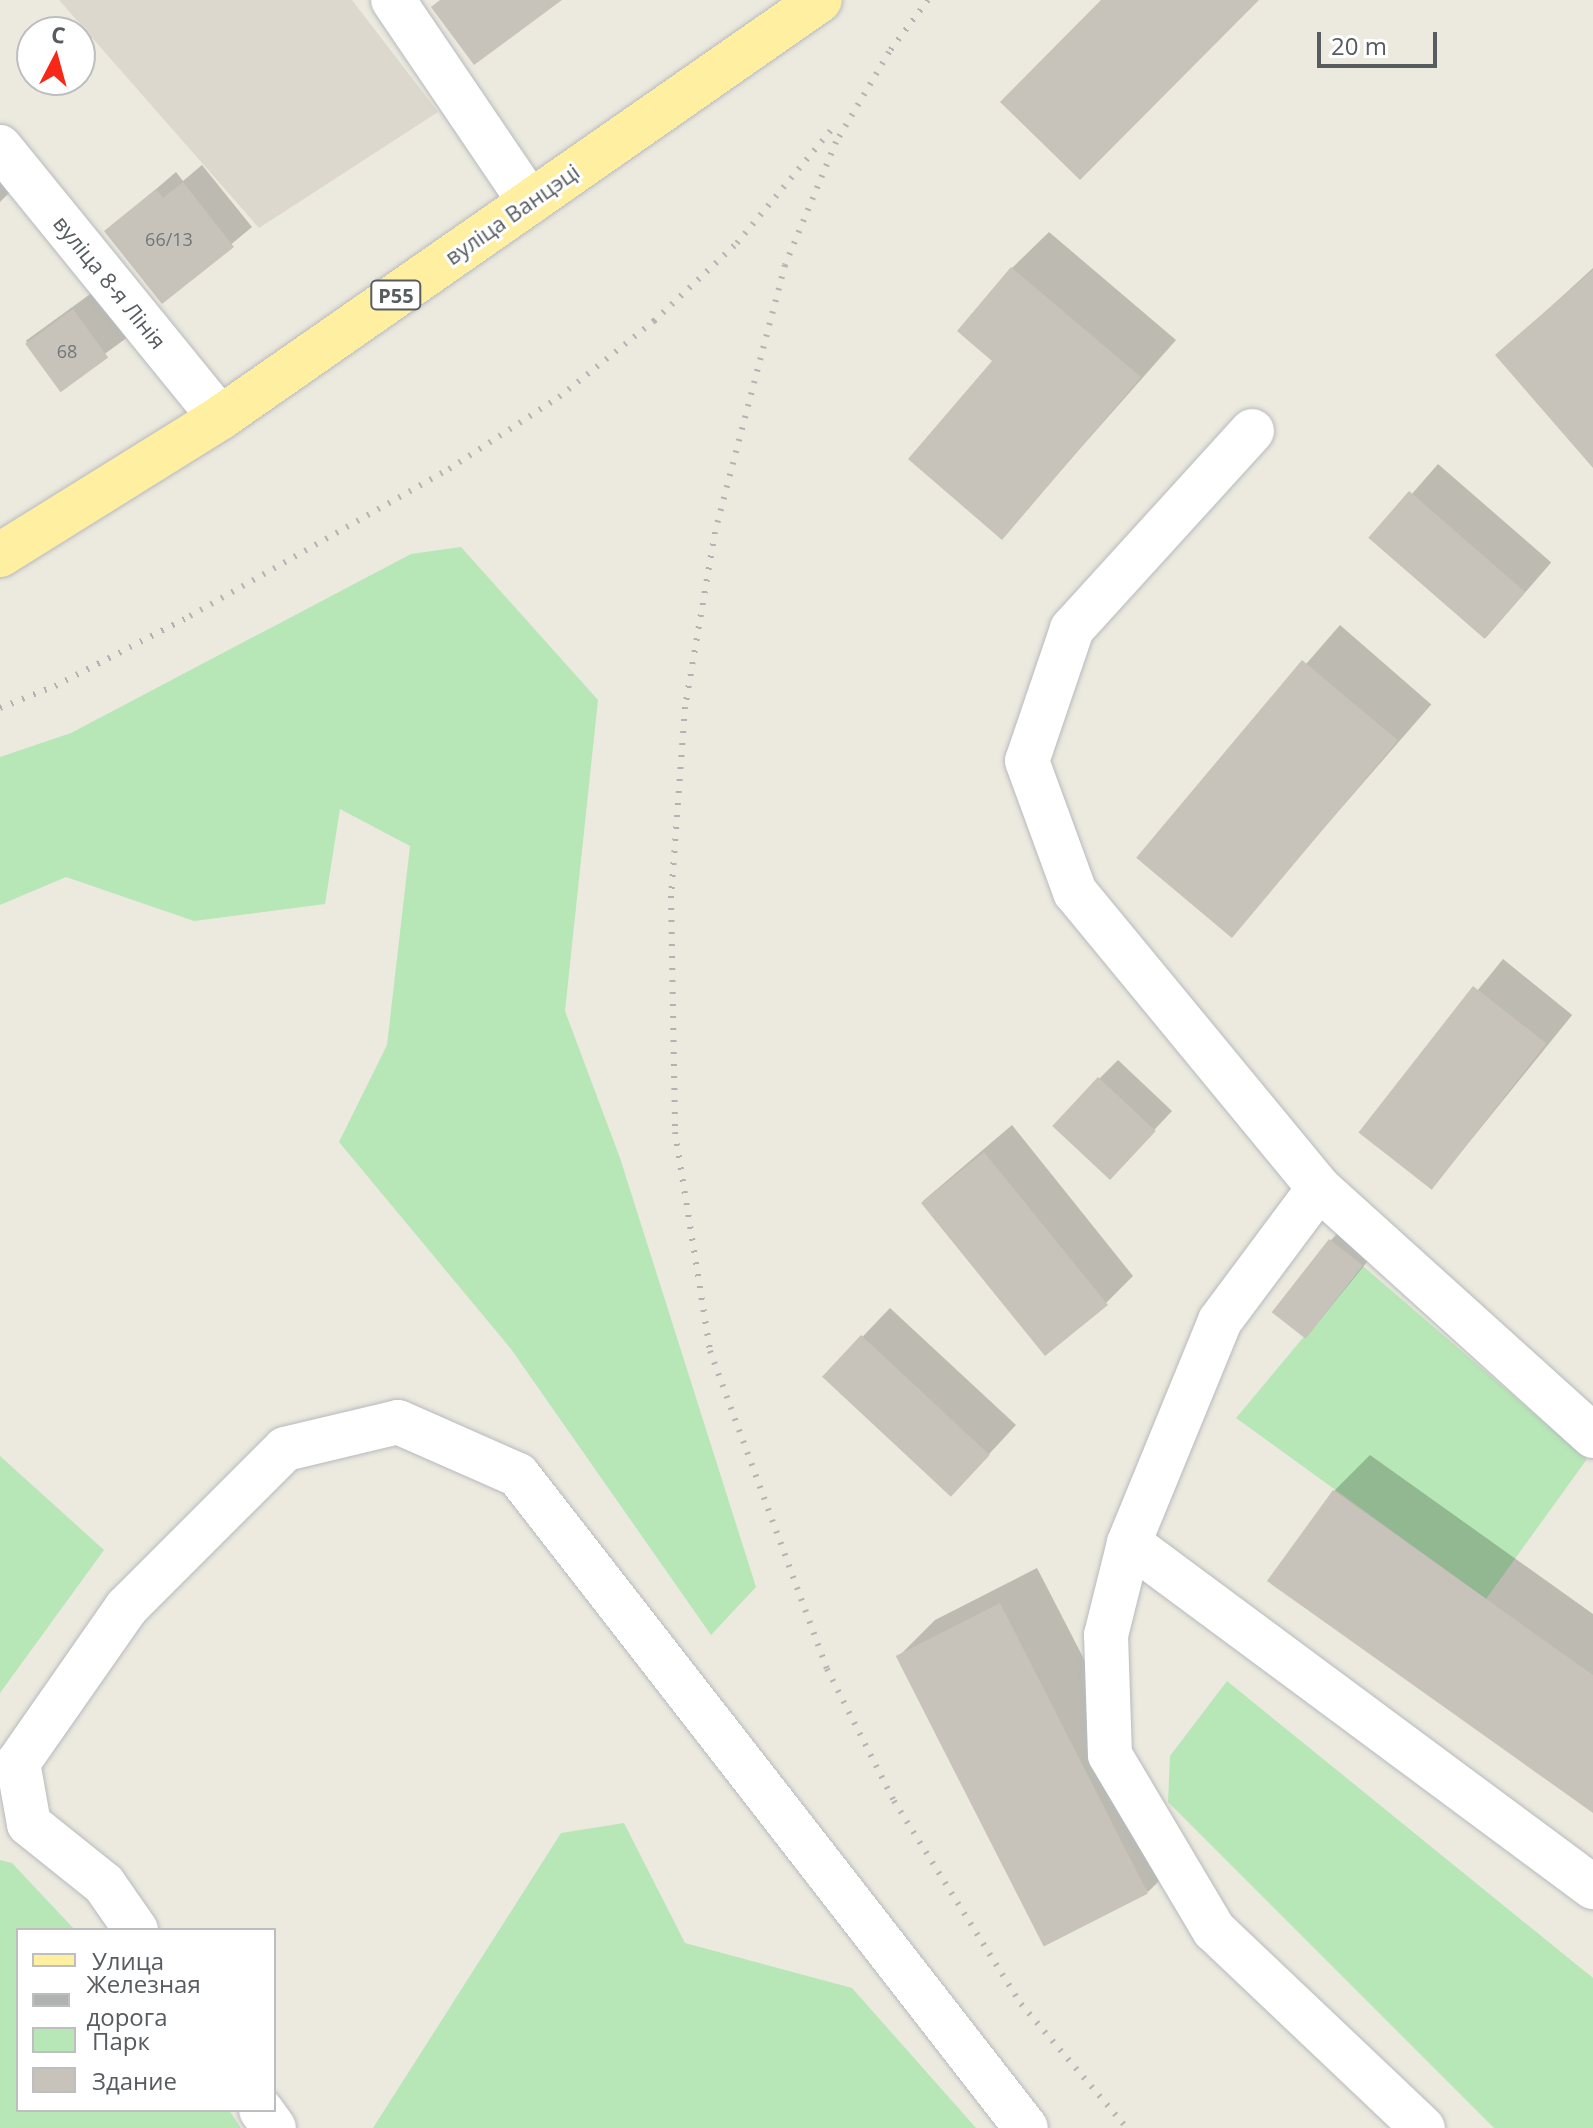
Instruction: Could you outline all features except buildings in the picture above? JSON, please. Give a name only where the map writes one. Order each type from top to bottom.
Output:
[{"type":"main road","name":"вуліца Ванцэці","points":[[0,555],[220,418],[820,0]]},
{"type":"street","points":[[393,0],[530,202]]},
{"type":"street","name":"вуліца 8-я Лінія","points":[[0,147],[220,418]]},
{"type":"street","points":[[1252,431],[1072,629],[1027,761],[1075,892],[1319,1188],[1593,1436]]},
{"type":"street","points":[[1319,1188],[1220,1321],[1129,1543],[1106,1635],[1110,1755],[1214,1930],[1423,2128]]},
{"type":"street","points":[[135,1928],[104,1884],[29,1824],[18,1763],[127,1607],[285,1449],[398,1422],[518,1475],[1026,2128]]},
{"type":"street","points":[[1129,1543],[1593,1887]]},
{"type":"shaded area","points":[[59,0],[352,0],[438,112],[259,228],[96,42],[96,16],[73,16]]},
{"type":"green space","points":[[461,547],[598,700],[565,1011],[620,1158],[756,1587],[711,1635],[511,1349],[339,1142],[387,1045],[410,846],[340,809],[325,904],[194,921],[66,877],[0,905],[0,757],[71,733],[411,554]]},
{"type":"green space","points":[[1363,1266],[1587,1459],[1486,1599],[1236,1418]]},
{"type":"green space","points":[[0,1456],[104,1550],[0,1693]]},
{"type":"green space","points":[[1227,1681],[1593,1978],[1593,2128],[1494,2128],[1168,1802],[1170,1756]]},
{"type":"green space","points":[[624,1823],[685,1943],[852,1988],[976,2128],[373,2128],[561,1833]]},
{"type":"green space","points":[[0,1860],[12,1863],[73,1928],[16,1928],[16,2112],[230,2112],[241,2128],[0,2128]]},
{"type":"railway","points":[[928,0],[889,52],[836,142],[785,265],[715,532],[685,707],[671,896],[675,1132],[710,1351],[827,1669],[894,1801],[1021,2004],[1127,2128]]},
{"type":"railway","points":[[0,708],[55,686],[190,616],[449,469],[559,397],[654,321],[737,243],[837,123]]}]
